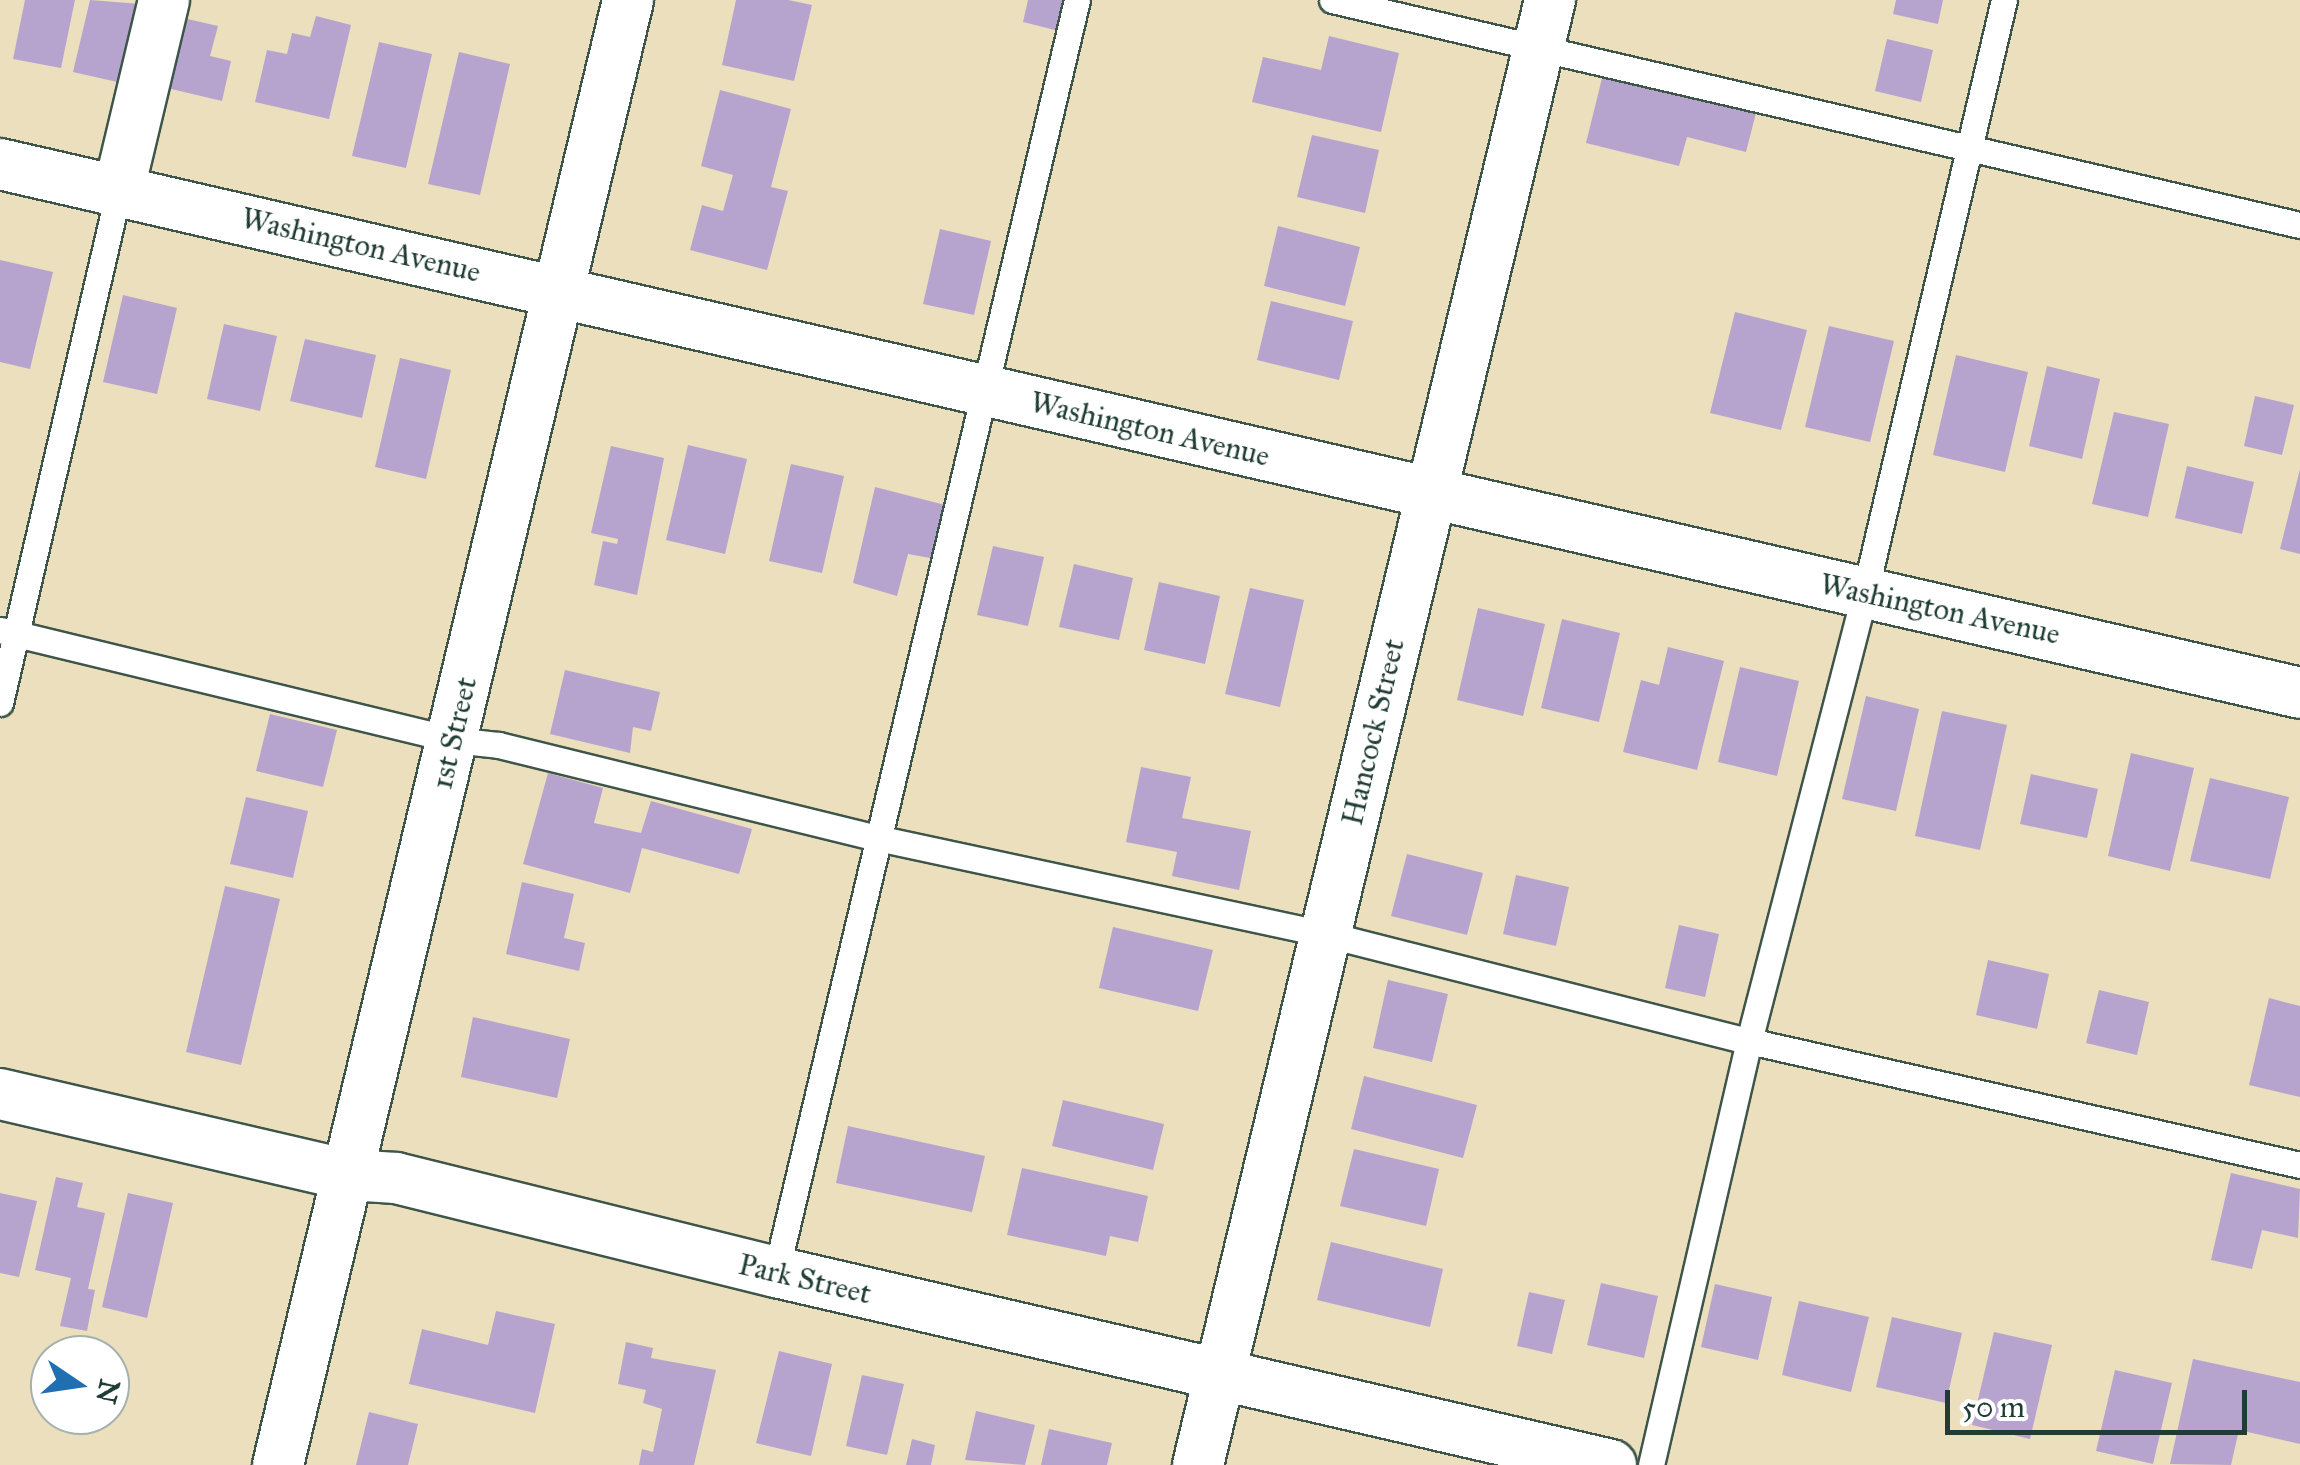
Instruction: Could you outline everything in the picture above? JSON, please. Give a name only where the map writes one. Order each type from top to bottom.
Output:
[{"type":"street","points":[[119,189],[164,0]]},
{"type":"street","name":"1st Street","points":[[278,1465],[453,740],[538,363],[560,292],[628,0]]},
{"type":"street","name":"Hancock Street","points":[[1198,1465],[1550,0]]},
{"type":"street","name":"Washington Avenue","points":[[0,164],[2300,692]]},
{"type":"street","name":"Park Street","points":[[0,1094],[348,1175],[396,1178],[776,1272],[1610,1465]]},
{"type":"lane","points":[[776,1272],[1077,0]]},
{"type":"lane","points":[[1332,0],[2300,226]]},
{"type":"lane","points":[[1651,1465],[1749,1041],[1865,592],[2004,0]]},
{"type":"lane","points":[[0,703],[8,632],[119,189]]},
{"type":"lane","points":[[8,632],[453,740],[499,745],[877,838],[1325,934],[1749,1041],[2300,1165]]},
{"type":"building","points":[[25,0],[75,0],[61,68],[13,59]]},
{"type":"building","points":[[90,0],[153,5],[135,86],[73,72]]},
{"type":"building","points":[[736,0],[788,0],[812,5],[794,81],[722,65]]},
{"type":"building","points":[[1028,0],[1066,0],[1059,31],[1023,22]]},
{"type":"building","points":[[1896,0],[1943,0],[1938,24],[1893,14]]},
{"type":"building","points":[[316,16],[351,25],[329,119],[255,102],[267,50],[287,54],[292,33],[310,37]]},
{"type":"building","points":[[183,18],[218,26],[210,56],[231,61],[222,101],[167,88]]},
{"type":"building","points":[[1329,36],[1399,53],[1381,132],[1252,102],[1263,57],[1321,70]]},
{"type":"building","points":[[1887,39],[1933,50],[1921,102],[1875,91]]},
{"type":"building","points":[[379,42],[432,54],[406,168],[352,156]]},
{"type":"building","points":[[459,52],[510,64],[480,195],[428,184]]},
{"type":"building","points":[[1604,70],[1757,109],[1746,152],[1687,137],[1679,166],[1586,143]]},
{"type":"building","points":[[720,90],[791,109],[771,187],[788,191],[767,270],[690,250],[702,205],[723,211],[733,175],[701,166]]},
{"type":"building","points":[[1312,135],[1379,150],[1365,213],[1297,197]]},
{"type":"building","points":[[1278,226],[1360,247],[1345,306],[1264,286]]},
{"type":"building","points":[[940,229],[991,241],[974,315],[923,304]]},
{"type":"building","points":[[0,260],[53,272],[30,369],[0,362]]},
{"type":"building","points":[[123,295],[177,308],[157,394],[103,382]]},
{"type":"building","points":[[1271,301],[1353,321],[1339,380],[1257,360]]},
{"type":"building","points":[[1735,312],[1807,330],[1781,430],[1710,413]]},
{"type":"building","points":[[224,324],[277,336],[260,411],[207,399]]},
{"type":"building","points":[[1829,326],[1894,341],[1870,442],[1805,427]]},
{"type":"building","points":[[305,339],[376,355],[362,418],[290,401]]},
{"type":"building","points":[[1956,355],[2028,372],[2005,472],[1933,455]]},
{"type":"building","points":[[400,358],[451,370],[426,479],[375,467]]},
{"type":"building","points":[[2047,366],[2100,379],[2082,459],[2029,446]]},
{"type":"building","points":[[2255,396],[2294,405],[2282,455],[2244,446]]},
{"type":"building","points":[[2114,412],[2169,424],[2148,517],[2092,504]]},
{"type":"building","points":[[688,445],[747,459],[725,554],[666,540]]},
{"type":"building","points":[[611,446],[664,458],[637,595],[594,585],[603,541],[617,544],[618,539],[591,533]]},
{"type":"building","points":[[791,464],[844,476],[822,573],[769,561]]},
{"type":"building","points":[[2187,466],[2254,482],[2242,534],[2175,518]]},
{"type":"building","points":[[2300,469],[2300,554],[2280,549]]},
{"type":"building","points":[[875,487],[949,506],[936,559],[908,554],[897,596],[853,583]]},
{"type":"building","points":[[993,546],[1044,557],[1028,626],[977,615]]},
{"type":"building","points":[[1074,564],[1133,578],[1119,640],[1059,627]]},
{"type":"building","points":[[1159,582],[1220,596],[1205,664],[1144,650]]},
{"type":"building","points":[[1250,588],[1304,600],[1280,707],[1225,694]]},
{"type":"building","points":[[1478,608],[1545,624],[1523,716],[1457,700]]},
{"type":"building","points":[[1562,619],[1620,633],[1599,722],[1541,708]]},
{"type":"building","points":[[1668,647],[1724,661],[1697,770],[1623,752],[1641,680],[1659,685]]},
{"type":"building","points":[[1740,667],[1799,681],[1777,776],[1718,762]]},
{"type":"building","points":[[565,670],[660,692],[651,731],[633,727],[630,753],[550,734]]},
{"type":"building","points":[[1866,696],[1919,709],[1896,811],[1842,799]]},
{"type":"building","points":[[1942,711],[2007,725],[1980,850],[1915,836]]},
{"type":"building","points":[[270,714],[337,730],[323,787],[256,771]]},
{"type":"building","points":[[2131,753],[2194,768],[2170,871],[2108,856]]},
{"type":"building","points":[[1141,767],[1191,777],[1182,818],[1251,831],[1239,890],[1172,876],[1177,852],[1126,842]]},
{"type":"building","points":[[548,773],[603,788],[594,823],[641,833],[651,801],[752,829],[739,874],[642,848],[630,893],[523,864]]},
{"type":"building","points":[[2031,774],[2098,789],[2087,838],[2020,824]]},
{"type":"building","points":[[2210,778],[2289,797],[2270,879],[2190,861]]},
{"type":"building","points":[[246,797],[308,811],[293,878],[230,864]]},
{"type":"building","points":[[1407,854],[1483,873],[1467,935],[1391,916]]},
{"type":"building","points":[[1516,875],[1569,887],[1556,946],[1503,934]]},
{"type":"building","points":[[522,882],[574,894],[564,938],[585,943],[579,971],[506,954]]},
{"type":"building","points":[[225,886],[280,899],[241,1065],[186,1052]]},
{"type":"building","points":[[1679,925],[1719,934],[1705,997],[1665,988]]},
{"type":"building","points":[[1113,927],[1213,950],[1198,1011],[1099,988]]},
{"type":"building","points":[[1988,960],[2049,974],[2037,1029],[1976,1015]]},
{"type":"building","points":[[1388,980],[1448,994],[1432,1062],[1373,1048]]},
{"type":"building","points":[[2099,990],[2149,1002],[2137,1055],[2086,1043]]},
{"type":"building","points":[[2269,998],[2300,1006],[2300,1097],[2249,1085]]},
{"type":"building","points":[[473,1017],[570,1039],[557,1098],[461,1077]]},
{"type":"building","points":[[1364,1076],[1477,1105],[1463,1158],[1351,1129]]},
{"type":"building","points":[[1063,1100],[1164,1124],[1153,1170],[1052,1146]]},
{"type":"building","points":[[848,1126],[985,1156],[972,1212],[836,1183]]},
{"type":"building","points":[[1354,1149],[1439,1169],[1426,1226],[1340,1206]]},
{"type":"building","points":[[1022,1168],[1148,1196],[1138,1242],[1110,1236],[1106,1256],[1007,1235]]},
{"type":"building","points":[[2231,1173],[2300,1189],[2298,1238],[2262,1230],[2252,1269],[2211,1260]]},
{"type":"building","points":[[56,1177],[83,1183],[77,1207],[105,1213],[88,1289],[95,1290],[87,1331],[60,1326],[71,1278],[35,1270]]},
{"type":"building","points":[[0,1193],[37,1201],[19,1277],[0,1273]]},
{"type":"building","points":[[128,1193],[173,1203],[147,1318],[102,1307]]},
{"type":"building","points":[[1331,1242],[1443,1269],[1430,1327],[1317,1300]]},
{"type":"building","points":[[1601,1283],[1658,1296],[1644,1358],[1587,1345]]},
{"type":"building","points":[[1715,1284],[1772,1297],[1758,1360],[1701,1347]]},
{"type":"building","points":[[1529,1292],[1565,1300],[1552,1354],[1517,1346]]},
{"type":"building","points":[[1799,1301],[1869,1317],[1851,1392],[1782,1375]]},
{"type":"building","points":[[496,1311],[555,1324],[535,1413],[409,1384],[422,1329],[488,1345]]},
{"type":"building","points":[[1892,1317],[1962,1333],[1946,1403],[1876,1387]]},
{"type":"building","points":[[1994,1332],[2052,1345],[2030,1439],[1972,1425]]},
{"type":"building","points":[[626,1342],[653,1348],[651,1358],[716,1370],[694,1465],[639,1465],[642,1449],[653,1452],[662,1409],[643,1403],[646,1390],[618,1384]]},
{"type":"building","points":[[779,1351],[832,1364],[811,1456],[756,1443]]},
{"type":"building","points":[[2193,1359],[2300,1382],[2300,1444],[2239,1430],[2231,1465],[2170,1464]]},
{"type":"building","points":[[2115,1370],[2172,1383],[2153,1464],[2096,1451]]},
{"type":"building","points":[[862,1375],[904,1384],[887,1455],[846,1446]]},
{"type":"building","points":[[976,1411],[1035,1425],[1025,1465],[965,1460]]},
{"type":"building","points":[[369,1412],[418,1424],[408,1465],[356,1465]]},
{"type":"building","points":[[1049,1429],[1112,1443],[1107,1465],[1041,1465]]},
{"type":"building","points":[[912,1439],[935,1445],[931,1465],[906,1465]]}]
